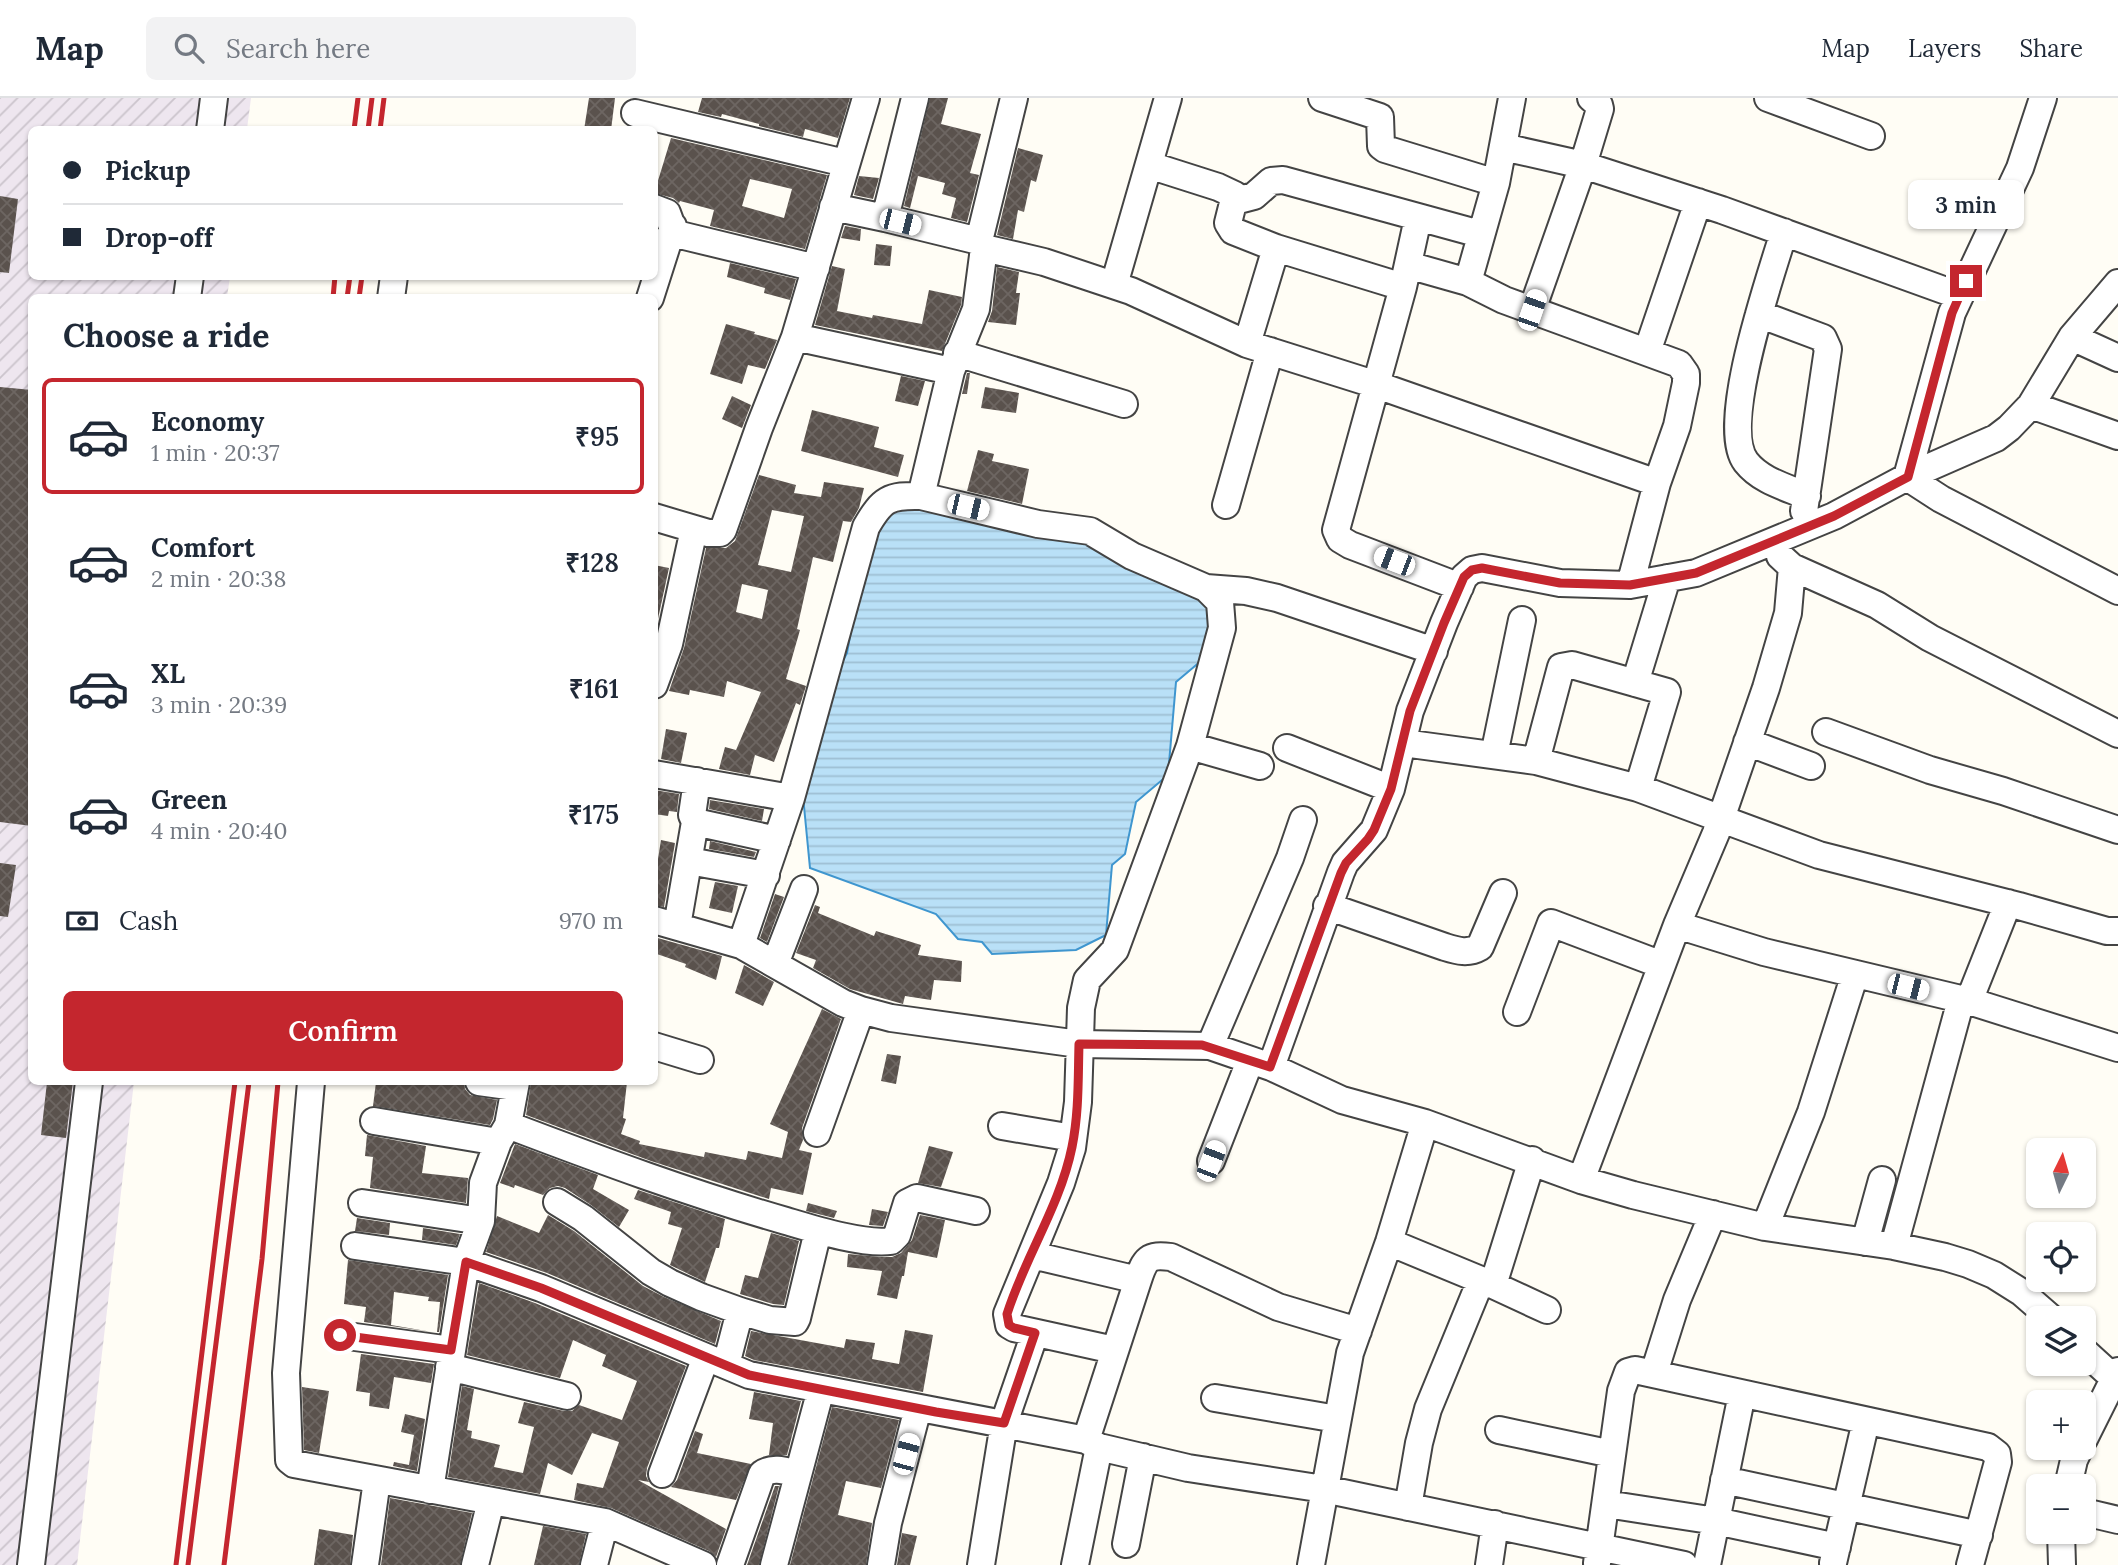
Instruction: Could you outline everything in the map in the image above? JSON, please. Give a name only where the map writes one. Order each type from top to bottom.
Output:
[{"type":"street","points":[[210,126],[214,98]]},
{"type":"street","points":[[658,518],[714,534],[723,530],[795,337],[866,98]]},
{"type":"street","points":[[885,218],[915,98]]},
{"type":"street","points":[[921,496],[954,362],[976,309],[982,244],[1014,98]]},
{"type":"street","points":[[1114,285],[1168,98]]},
{"type":"street","points":[[1322,98],[1380,117],[1380,140],[1385,149],[1496,183]]},
{"type":"street","points":[[1468,282],[1496,183],[1512,98]]},
{"type":"street","points":[[1532,310],[1600,109],[1600,105],[1591,98]]},
{"type":"street","points":[[1768,98],[1803,104],[1871,136]]},
{"type":"street","points":[[1908,477],[1952,313],[2020,169],[2043,98]]},
{"type":"street","points":[[635,113],[845,163]]},
{"type":"street","points":[[1503,147],[1583,165],[1698,202],[1960,296]]},
{"type":"street","points":[[1149,165],[1235,195],[1229,216],[1229,228],[1276,248],[1405,276],[1468,282],[1504,300],[1679,364],[1686,374],[1686,383],[1677,426],[1657,483],[1630,585]]},
{"type":"street","points":[[1235,201],[1254,196],[1276,179],[1480,234]]},
{"type":"street","points":[[1647,352],[1698,202]]},
{"type":"street","points":[[833,206],[982,244],[1131,290],[1259,347],[1377,385],[1657,483]]},
{"type":"street","points":[[664,217],[674,232],[680,235],[816,268]]},
{"type":"street","points":[[658,252],[664,217]]},
{"type":"street","points":[[1418,218],[1377,385],[1336,530],[1340,539],[1460,587]]},
{"type":"street","points":[[1784,232],[1745,361],[1739,437],[1744,461],[1764,478],[1807,496]]},
{"type":"street","points":[[1226,505],[1259,347],[1276,248]]},
{"type":"street","points":[[1211,1161],[1260,1064],[1346,863],[1368,839],[1391,789],[1410,711],[1464,577],[1472,570],[1482,568],[1560,583],[1630,585],[1696,573],[1834,516],[1908,477],[1996,438],[2009,428],[2031,405],[2072,337],[2118,283]]},
{"type":"street","points":[[1759,314],[1823,338],[1828,349],[1800,530]]},
{"type":"street","points":[[795,337],[954,362],[1124,404]]},
{"type":"street","points":[[2072,337],[2118,358]]},
{"type":"street","points":[[2031,405],[2118,436]]},
{"type":"street","points":[[1908,477],[1952,506],[2118,591]]},
{"type":"street","points":[[741,945],[791,798],[866,527],[877,508],[886,500],[898,495],[921,496],[1038,524],[1090,531],[1132,556],[1206,588],[1246,591],[1277,598],[1434,651]]},
{"type":"street","points":[[658,664],[665,610],[694,529]]},
{"type":"street","points":[[1767,544],[1792,567],[1877,605],[1930,638],[2118,734]]},
{"type":"street","points":[[1581,1180],[1677,925],[1721,819],[1766,688],[1788,613],[1792,567]]},
{"type":"street","points":[[1635,682],[1667,578]]},
{"type":"street","points":[[1114,1350],[1014,1328],[1007,1319],[1062,1183],[1073,1138],[1078,1102],[1081,1008],[1087,980],[1115,950],[1190,746],[1222,628],[1220,602],[1206,588]]},
{"type":"street","points":[[1494,755],[1522,620]]},
{"type":"street","points":[[1536,761],[1561,667],[1572,665],[1667,692],[1638,788]]},
{"type":"street","points":[[1826,732],[1930,770],[2003,791],[2118,830]]},
{"type":"street","points":[[1747,742],[1811,766]]},
{"type":"street","points":[[1403,743],[1536,761],[1638,788],[1819,855],[2107,931],[2118,931]]},
{"type":"street","points":[[1190,746],[1261,766]]},
{"type":"street","points":[[1287,748],[1391,789]]},
{"type":"street","points":[[658,775],[791,798]]},
{"type":"street","points":[[697,781],[689,861],[666,923],[741,945],[860,1010],[891,1018],[1079,1044],[1210,1046],[1260,1064],[1342,1100],[1425,1123],[1581,1180],[1633,1195],[1765,1227],[1945,1256],[1994,1275],[2037,1306]]},
{"type":"street","points":[[1210,1046],[1290,859],[1303,820]]},
{"type":"street","points":[[695,822],[777,840]]},
{"type":"street","points":[[689,861],[766,875]]},
{"type":"street","points":[[775,964],[804,889]]},
{"type":"street","points":[[1327,906],[1462,952],[1480,947],[1503,893]]},
{"type":"street","points":[[1894,1246],[1965,1001],[2008,903]]},
{"type":"street","points":[[1517,1012],[1551,923],[1662,965]]},
{"type":"street","points":[[1677,925],[1764,952],[1965,1001],[2118,1048]]},
{"type":"street","points":[[1765,1227],[1811,1112],[1855,974]]},
{"type":"street","points":[[817,1133],[860,1010]]},
{"type":"street","points":[[658,1047],[700,1060]]},
{"type":"street","points":[[31,1565],[89,1085]]},
{"type":"street","points":[[311,1085],[286,1373],[287,1457],[294,1464],[605,1522],[689,1562]]},
{"type":"street","points":[[430,1490],[466,1262],[481,1221],[483,1183],[503,1133],[516,1085]]},
{"type":"street","points":[[374,1121],[503,1133],[818,1231],[872,1240],[891,1241],[897,1234],[907,1203],[917,1198],[976,1211]]},
{"type":"street","points":[[1311,1565],[1350,1353],[1425,1123]]},
{"type":"street","points":[[1002,1126],[1073,1138]]},
{"type":"street","points":[[1408,1507],[1428,1409],[1487,1282],[1532,1160]]},
{"type":"street","points":[[1865,1242],[1882,1180]]},
{"type":"street","points":[[557,1202],[603,1232],[660,1278],[701,1297],[777,1321],[795,1322],[818,1231]]},
{"type":"street","points":[[362,1203],[481,1221]]},
{"type":"street","points":[[1654,1373],[1677,1300],[1713,1214]]},
{"type":"street","points":[[1388,1242],[1487,1282],[1547,1310]]},
{"type":"street","points":[[355,1246],[466,1262],[541,1288],[749,1375],[1004,1423],[1188,1468],[1324,1489],[1495,1524],[1598,1556],[1684,1565]]},
{"type":"street","points":[[1032,1255],[1138,1280]]},
{"type":"street","points":[[1075,1565],[1092,1443],[1114,1350],[1142,1269],[1151,1257],[1171,1257],[1279,1307],[1357,1331]]},
{"type":"street","points":[[662,1474],[740,1311]]},
{"type":"street","points":[[981,1565],[1004,1423],[1035,1333]]},
{"type":"street","points":[[340,1335],[450,1358],[567,1396]]},
{"type":"street","points":[[2096,1361],[2117,1378],[2096,1417]]},
{"type":"street","points":[[1598,1556],[1625,1378],[1635,1370],[1988,1447],[1997,1454],[1995,1477],[1970,1565]]},
{"type":"street","points":[[774,1565],[821,1389]]},
{"type":"street","points":[[1707,1565],[1742,1394]]},
{"type":"street","points":[[1215,1398],[1337,1419]]},
{"type":"street","points":[[881,1565],[888,1523],[918,1408]]},
{"type":"street","points":[[1606,1504],[1716,1521],[1835,1556],[1866,1421]]},
{"type":"street","points":[[1499,1430],[1612,1454]]},
{"type":"street","points":[[1126,1544],[1143,1457]]},
{"type":"street","points":[[730,1565],[762,1474],[767,1470],[777,1469],[798,1474]]},
{"type":"street","points":[[365,1565],[377,1480]]},
{"type":"street","points":[[1724,1480],[1979,1535]]},
{"type":"street","points":[[475,1565],[491,1501]]},
{"type":"street","points":[[2096,1515],[2118,1520]]},
{"type":"street","points":[[594,1565],[605,1522]]},
{"type":"street","points":[[1489,1565],[1495,1524]]},
{"type":"street","points":[[2061,1544],[2062,1565]]},
{"type":"shaded area","points":[[0,98],[251,98],[247,126],[28,126],[28,280],[230,280],[227,294],[28,294],[28,1085],[134,1085],[77,1565],[0,1565]]},
{"type":"water","points":[[913,500],[1074,539],[1213,597],[1214,650],[1176,682],[1168,775],[1136,802],[1125,854],[1112,865],[1106,935],[1076,950],[992,954],[982,942],[958,939],[936,914],[810,868],[803,796],[813,768],[818,709],[847,653],[870,526]]},
{"type":"building","points":[[589,98],[615,98],[612,126],[585,126]]},
{"type":"building","points":[[702,98],[850,98],[838,138],[805,129],[803,137],[722,114],[721,117],[698,112]]},
{"type":"building","points":[[930,98],[948,98],[941,124],[981,134],[970,173],[979,175],[967,222],[951,218],[956,198],[942,194],[945,183],[918,176],[910,208],[904,206]]},
{"type":"building","points":[[671,138],[827,175],[805,249],[710,226],[714,210],[680,201],[679,203],[673,198],[658,194],[658,181]],"holes":[[[750,179],[792,189],[784,218],[742,206]]]},
{"type":"building","points":[[1018,148],[1043,155],[1036,182],[1031,180],[1024,212],[1018,210],[1013,239],[997,235]]},
{"type":"building","points":[[859,176],[879,178],[873,199],[854,195]]},
{"type":"building","points":[[0,196],[18,199],[9,273],[0,272]]},
{"type":"building","points":[[845,226],[861,229],[860,241],[841,238]]},
{"type":"building","points":[[876,244],[892,246],[890,266],[874,265]]},
{"type":"building","points":[[730,263],[796,279],[790,300],[764,293],[765,288],[727,277]]},
{"type":"building","points":[[832,266],[845,269],[837,311],[922,324],[929,290],[962,297],[942,351],[815,325]]},
{"type":"building","points":[[997,267],[1019,272],[1016,293],[1020,293],[1016,325],[988,322],[992,311]]},
{"type":"building","points":[[726,324],[777,340],[765,369],[748,365],[742,384],[710,374]]},
{"type":"building","points":[[967,373],[970,373],[967,394],[962,394]]},
{"type":"building","points":[[901,376],[925,381],[918,406],[895,401]]},
{"type":"building","points":[[0,387],[28,390],[28,826],[0,822]]},
{"type":"building","points":[[985,387],[1019,393],[1016,413],[981,408]]},
{"type":"building","points":[[732,396],[751,405],[742,428],[722,419]]},
{"type":"building","points":[[812,410],[879,427],[874,447],[904,455],[898,477],[801,451]]},
{"type":"building","points":[[978,450],[994,454],[992,461],[1029,469],[1022,504],[967,491]]},
{"type":"building","points":[[759,475],[796,485],[794,493],[821,497],[824,482],[864,488],[859,508],[851,522],[843,521],[833,562],[813,557],[797,629],[800,630],[786,679],[806,686],[800,705],[796,703],[774,762],[755,755],[750,775],[719,769],[725,747],[736,750],[761,692],[727,681],[724,697],[690,690],[689,695],[669,691],[684,648],[706,548],[726,548],[735,541]],"holes":[[[772,510],[804,516],[791,572],[758,565]],[[742,584],[768,590],[762,619],[736,612]]]},
{"type":"building","points":[[658,566],[669,568],[658,619]]},
{"type":"building","points":[[666,729],[687,733],[681,763],[661,759]]},
{"type":"building","points":[[658,791],[679,794],[677,812],[669,811],[668,816],[658,815]]},
{"type":"building","points":[[710,800],[764,809],[762,821],[709,809]]},
{"type":"building","points":[[661,840],[675,843],[664,907],[658,906],[658,859]]},
{"type":"building","points":[[710,841],[756,852],[754,857],[709,849]]},
{"type":"building","points":[[0,863],[16,865],[8,917],[0,916]]},
{"type":"building","points":[[715,882],[738,886],[732,913],[709,908]]},
{"type":"building","points":[[775,894],[784,897],[767,942],[760,938]]},
{"type":"building","points":[[815,905],[820,907],[818,913],[874,936],[876,931],[921,945],[918,955],[962,961],[961,982],[934,980],[931,1000],[905,996],[903,1004],[850,989],[813,968],[816,960],[796,953]]},
{"type":"building","points":[[658,938],[722,956],[716,980],[685,967],[686,964],[658,954]]},
{"type":"building","points":[[744,965],[774,982],[763,1006],[735,993]]},
{"type":"building","points":[[822,1009],[841,1019],[802,1128],[803,1140],[799,1150],[812,1153],[803,1195],[771,1188],[769,1199],[651,1161],[526,1115],[531,1085],[627,1085],[623,1118],[626,1119],[621,1134],[640,1141],[639,1144],[704,1157],[705,1152],[746,1160],[748,1151],[782,1158],[788,1132],[770,1124]]},
{"type":"building","points":[[887,1054],[901,1056],[896,1084],[881,1081]]},
{"type":"building","points":[[47,1085],[73,1085],[66,1138],[41,1135]]},
{"type":"building","points":[[376,1085],[464,1085],[470,1095],[497,1100],[490,1125],[373,1106]]},
{"type":"building","points":[[367,1135],[426,1146],[422,1173],[468,1178],[466,1203],[370,1188],[373,1157],[365,1156]]},
{"type":"building","points":[[515,1144],[598,1175],[593,1189],[629,1210],[619,1227],[565,1188],[550,1188],[543,1195],[515,1185],[514,1188],[500,1183]]},
{"type":"building","points":[[929,1146],[953,1152],[941,1187],[918,1183]]},
{"type":"building","points":[[638,1190],[725,1219],[719,1248],[716,1248],[705,1282],[670,1265],[682,1228],[668,1224],[671,1212],[634,1199]]},
{"type":"building","points":[[808,1203],[837,1211],[834,1218],[806,1211]]},
{"type":"building","points":[[872,1209],[888,1212],[883,1226],[869,1225]]},
{"type":"building","points":[[548,1215],[574,1231],[643,1286],[721,1321],[715,1344],[547,1273],[486,1252],[497,1216],[539,1233]]},
{"type":"building","points":[[920,1215],[945,1220],[937,1258],[908,1252],[897,1299],[877,1295],[882,1271],[847,1267],[848,1254],[892,1257],[901,1253],[912,1240]]},
{"type":"building","points":[[357,1218],[390,1223],[389,1235],[355,1231]]},
{"type":"building","points":[[423,1228],[460,1234],[456,1245],[422,1240]]},
{"type":"building","points":[[771,1233],[799,1241],[784,1305],[740,1294],[745,1275],[758,1278]]},
{"type":"building","points":[[348,1260],[448,1275],[439,1332],[440,1302],[428,1301],[429,1297],[394,1292],[391,1325],[432,1332],[364,1322],[366,1307],[344,1304]]},
{"type":"building","points":[[479,1283],[535,1303],[686,1366],[647,1468],[646,1476],[649,1482],[638,1480],[726,1529],[716,1557],[709,1551],[611,1508],[574,1500],[577,1483],[603,1488],[619,1442],[592,1433],[572,1475],[548,1463],[540,1494],[448,1477],[462,1386],[474,1389],[467,1430],[472,1431],[471,1438],[500,1445],[494,1467],[523,1473],[534,1427],[518,1423],[524,1402],[564,1411],[572,1411],[579,1405],[622,1420],[637,1381],[602,1366],[606,1355],[573,1340],[560,1378],[467,1355]]},
{"type":"building","points":[[905,1330],[933,1335],[923,1392],[754,1360],[745,1356],[751,1331],[844,1348],[846,1339],[875,1343],[872,1359],[899,1364]]},
{"type":"building","points":[[361,1354],[434,1364],[431,1383],[394,1377],[389,1409],[369,1406],[370,1393],[356,1391]]},
{"type":"building","points":[[302,1387],[329,1391],[319,1453],[304,1450]]},
{"type":"building","points":[[754,1392],[801,1401],[787,1455],[769,1455],[773,1423],[749,1419]]},
{"type":"building","points":[[832,1407],[899,1420],[881,1488],[846,1481],[838,1515],[872,1523],[866,1565],[790,1565]]},
{"type":"building","points":[[405,1414],[425,1419],[417,1471],[393,1466],[394,1462],[409,1465],[414,1435],[401,1432]]},
{"type":"building","points":[[695,1431],[703,1434],[697,1453],[751,1464],[736,1500],[671,1487],[677,1480]]},
{"type":"building","points":[[775,1486],[779,1486],[759,1565],[747,1565]]},
{"type":"building","points":[[390,1498],[472,1513],[460,1565],[381,1565]]},
{"type":"building","points":[[543,1526],[586,1534],[579,1565],[534,1565]]},
{"type":"building","points":[[319,1529],[353,1535],[350,1565],[314,1565]]},
{"type":"building","points":[[902,1533],[917,1536],[910,1565],[897,1565]]},
{"type":"railway","points":[[354,126],[358,98]]},
{"type":"railway","points":[[368,126],[372,98]]},
{"type":"railway","points":[[380,126],[384,98]]},
{"type":"railway","points":[[333,294],[335,280]]},
{"type":"railway","points":[[348,294],[349,280]]},
{"type":"railway","points":[[360,294],[361,280]]},
{"type":"railway","points":[[176,1565],[235,1085]]},
{"type":"railway","points":[[188,1565],[249,1085]]},
{"type":"railway","points":[[224,1565],[262,1259],[278,1085]]},
{"type":"route","points":[[340,1335],[451,1350],[466,1262],[541,1288],[749,1375],[1004,1423],[1035,1333],[1009,1325],[1007,1314],[1062,1183],[1072,1148],[1078,1102],[1079,1044],[1202,1045],[1270,1067],[1341,873],[1352,855],[1374,830],[1391,789],[1410,711],[1464,577],[1472,570],[1482,568],[1560,583],[1630,585],[1696,573],[1834,516],[1908,477],[1952,313],[1966,281]]}]
